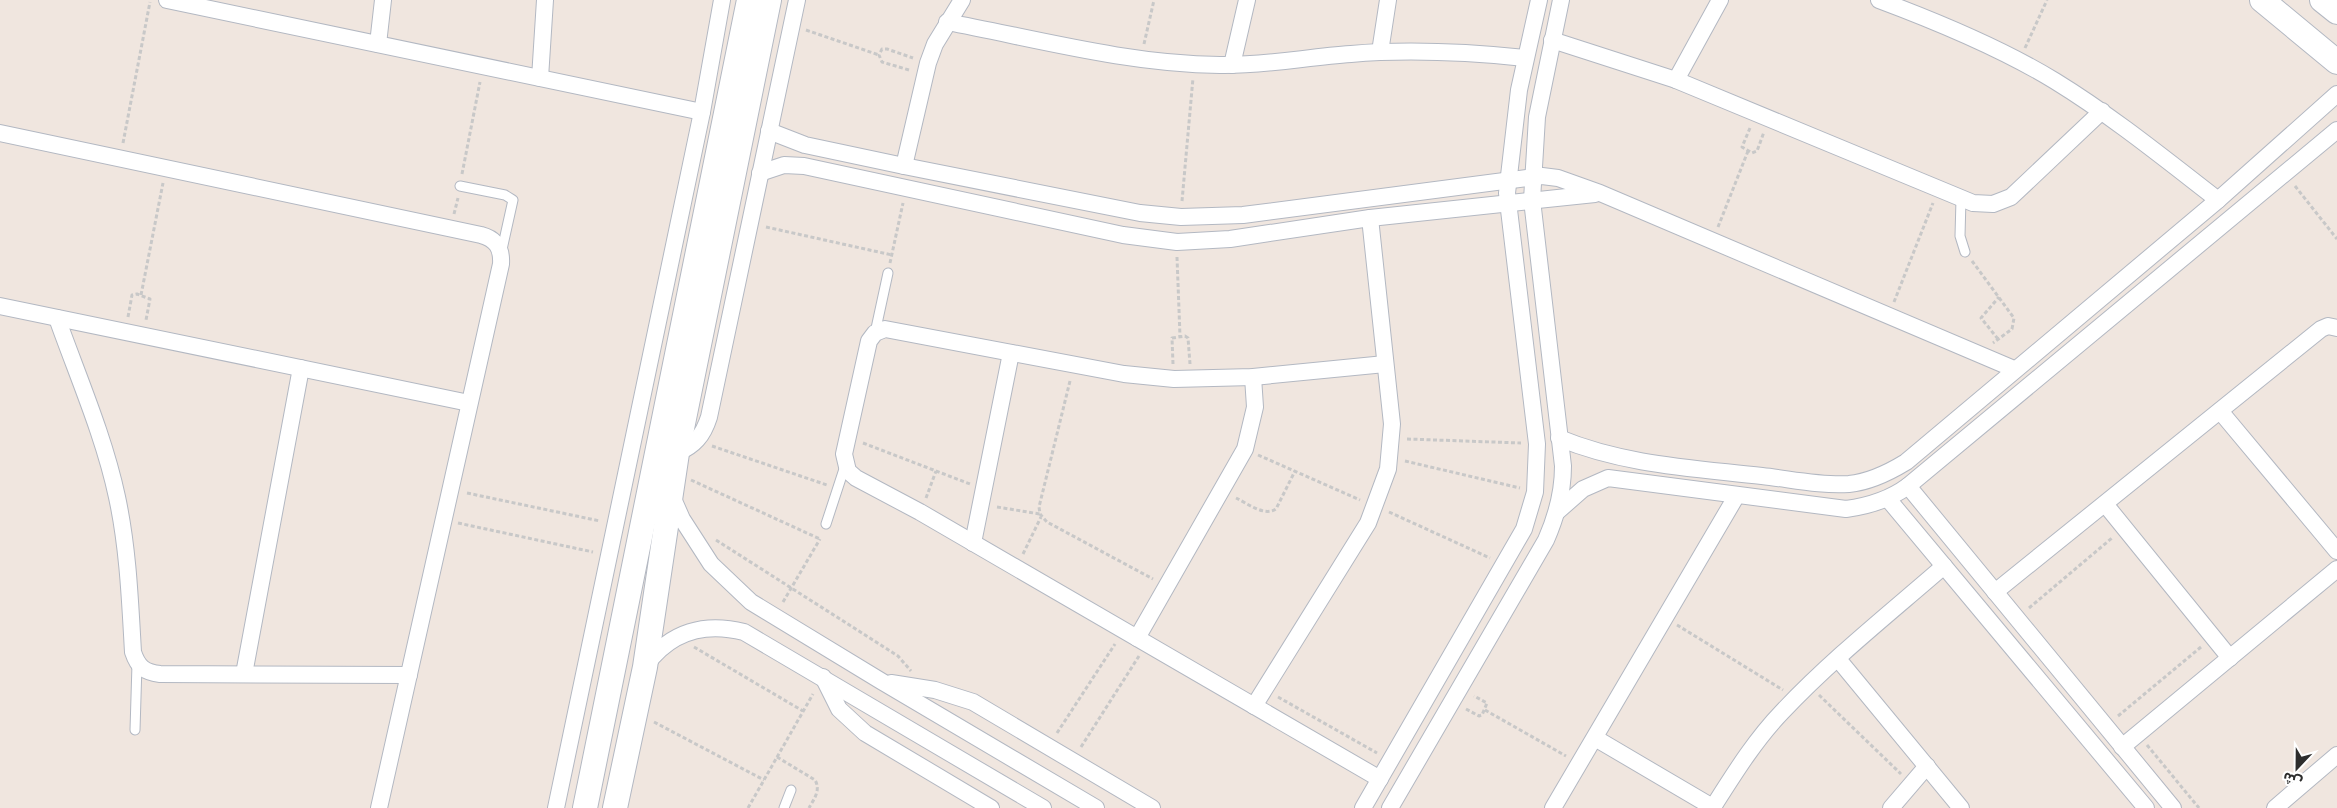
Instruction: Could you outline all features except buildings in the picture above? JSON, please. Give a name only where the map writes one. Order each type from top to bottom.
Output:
[{"type":"street","points":[[167,0],[702,112]]},
{"type":"street","points":[[378,44],[383,0]]},
{"type":"street","points":[[540,78],[545,0]]},
{"type":"street","points":[[556,808],[702,112],[722,0]]},
{"type":"street","points":[[585,808],[748,0]]},
{"type":"street","points":[[615,808],[645,667],[674,473],[769,0]]},
{"type":"street","points":[[674,473],[705,430],[709,417],[797,0]]},
{"type":"street","points":[[904,166],[926,69],[947,22],[962,0]]},
{"type":"street","points":[[1232,65],[1247,0]]},
{"type":"street","points":[[1380,52],[1388,0]]},
{"type":"street","points":[[1363,808],[1524,530],[1535,492],[1537,444],[1507,202],[1525,58],[1538,0]]},
{"type":"street","points":[[1390,808],[1546,540],[1558,511],[1563,482],[1532,200],[1532,178],[1538,116],[1561,0]]},
{"type":"street","points":[[1676,80],[1720,0]]},
{"type":"street","points":[[1878,0],[1949,28],[2054,80],[2102,111],[2218,200]]},
{"type":"street","points":[[2262,0],[2337,62]]},
{"type":"street","points":[[2322,0],[2337,12]]},
{"type":"street","points":[[947,22],[1140,59],[1194,64],[1232,65],[1380,52],[1429,51],[1525,58]]},
{"type":"street","points":[[1552,40],[1676,80],[1961,199],[1983,204],[2002,201],[2011,197],[2102,111]]},
{"type":"street","points":[[1559,438],[1602,454],[1647,463],[1848,484],[1878,477],[1906,462],[2014,369],[2218,200],[2337,94]]},
{"type":"street","points":[[1558,511],[1583,489],[1608,478],[1846,509],[1888,499],[1908,486],[2337,130]]},
{"type":"street","points":[[769,131],[805,145],[904,166],[1140,212],[1181,217],[1229,216],[1550,176],[1600,193],[2014,369]]},
{"type":"street","points":[[0,133],[451,229],[490,238],[498,245],[502,254],[379,808]]},
{"type":"street","points":[[760,173],[784,166],[804,166],[1123,235],[1177,242],[1230,239],[1370,218],[1600,193]]},
{"type":"street","points":[[1254,706],[1368,523],[1384,485],[1391,458],[1392,438],[1386,364],[1370,218]]},
{"type":"street","points":[[0,306],[470,403]]},
{"type":"street","points":[[57,318],[104,448],[117,496],[126,545],[133,652],[137,664],[147,672],[160,674],[409,675]]},
{"type":"street","points":[[1995,592],[2322,329],[2334,324]]},
{"type":"street","points":[[1380,779],[920,512],[856,478],[845,466],[844,454],[869,341],[875,333],[890,328],[1124,374],[1174,379],[1254,377],[1386,364]]},
{"type":"street","points":[[973,543],[1011,353]]},
{"type":"street","points":[[244,674],[301,368]]},
{"type":"street","points":[[1136,637],[1222,491],[1250,435],[1255,407],[1254,377]]},
{"type":"street","points":[[2220,411],[2337,551]]},
{"type":"street","points":[[674,473],[691,534],[711,564],[737,590],[774,617],[881,682],[1096,808]]},
{"type":"street","points":[[1908,486],[2173,808]]},
{"type":"street","points":[[1553,808],[1737,495]]},
{"type":"street","points":[[1888,499],[2146,808]]},
{"type":"street","points":[[2104,504],[2230,658]]},
{"type":"street","points":[[1595,738],[1714,808],[1756,742],[1796,698],[1944,566]]},
{"type":"street","points":[[2122,747],[2337,569]]},
{"type":"street","points":[[645,667],[664,645],[692,630],[710,627],[744,632],[1044,808]]},
{"type":"street","points":[[1838,659],[1961,808]]},
{"type":"street","points":[[823,677],[839,709],[865,733],[991,808]]},
{"type":"street","points":[[881,682],[935,690],[972,702],[1152,808]]},
{"type":"street","points":[[2275,808],[2337,756]]},
{"type":"street","points":[[1891,808],[1910,783],[1927,766]]},
{"type":"lane","points":[[460,186],[505,195],[513,200],[502,254]]},
{"type":"lane","points":[[1961,199],[1960,236],[1965,252]]},
{"type":"lane","points":[[875,333],[888,273]]},
{"type":"lane","points":[[826,524],[845,466]]},
{"type":"lane","points":[[135,730],[137,664]]},
{"type":"lane","points":[[784,808],[792,790]]},
{"type":"path","points":[[120,158],[150,0]]},
{"type":"path","points":[[1140,59],[1154,0]]},
{"type":"path","points":[[2018,62],[2048,0]]},
{"type":"path","points":[[792,25],[879,55],[882,62],[926,69]]},
{"type":"path","points":[[879,55],[882,49],[886,49],[926,69]]},
{"type":"path","points":[[1181,217],[1194,64]]},
{"type":"path","points":[[451,229],[484,67]]},
{"type":"path","points":[[1762,116],[1756,152],[1743,149],[1742,146],[1762,116]]},
{"type":"path","points":[[1712,241],[1748,151]]},
{"type":"path","points":[[141,295],[166,168]]},
{"type":"path","points":[[2285,174],[2337,239]]},
{"type":"path","points":[[888,273],[906,188]]},
{"type":"path","points":[[1888,316],[1939,189]]},
{"type":"path","points":[[750,223],[892,255]]},
{"type":"path","points":[[1177,242],[1180,336]]},
{"type":"path","points":[[1965,252],[2013,315],[2015,322],[2012,329],[1998,340],[1975,353]]},
{"type":"path","points":[[126,332],[132,295],[141,295],[149,297],[150,300],[143,336]]},
{"type":"path","points":[[1998,340],[1982,318],[1999,297]]},
{"type":"path","points":[[1174,379],[1172,338],[1180,336],[1188,338],[1192,379]]},
{"type":"path","points":[[1016,568],[1040,516],[1039,507],[1074,364]]},
{"type":"path","points":[[847,437],[936,471],[983,497],[1040,516],[1166,587]]},
{"type":"path","points":[[1392,438],[1537,444]]},
{"type":"path","points":[[697,441],[838,489]]},
{"type":"path","points":[[1391,458],[1535,492]]},
{"type":"path","points":[[920,512],[936,471]]},
{"type":"path","points":[[1222,491],[1268,512],[1276,509],[1295,471]]},
{"type":"path","points":[[674,473],[820,539]]},
{"type":"path","points":[[450,489],[615,525]]},
{"type":"path","points":[[444,520],[609,555]]},
{"type":"path","points":[[774,617],[820,539],[826,524]]},
{"type":"path","points":[[2017,618],[2124,527]]},
{"type":"path","points":[[713,538],[898,656],[913,673],[915,687]]},
{"type":"path","points":[[1665,618],[1796,698]]},
{"type":"path","points":[[676,637],[803,712]]},
{"type":"path","points":[[1049,746],[1136,637]]},
{"type":"path","points":[[1072,760],[1136,637]]},
{"type":"path","points":[[2106,726],[2213,637]]},
{"type":"path","points":[[748,808],[823,677]]},
{"type":"path","points":[[1809,685],[1910,783]]},
{"type":"path","points":[[1264,689],[1390,761]]},
{"type":"path","points":[[1456,694],[1486,702],[1485,710],[1479,716],[1456,694]]},
{"type":"path","points":[[1485,710],[1580,764]]},
{"type":"path","points":[[635,712],[764,780]]},
{"type":"path","points":[[2138,734],[2199,808]]},
{"type":"path","points":[[777,757],[815,780],[818,784],[817,792],[809,808]]}]
